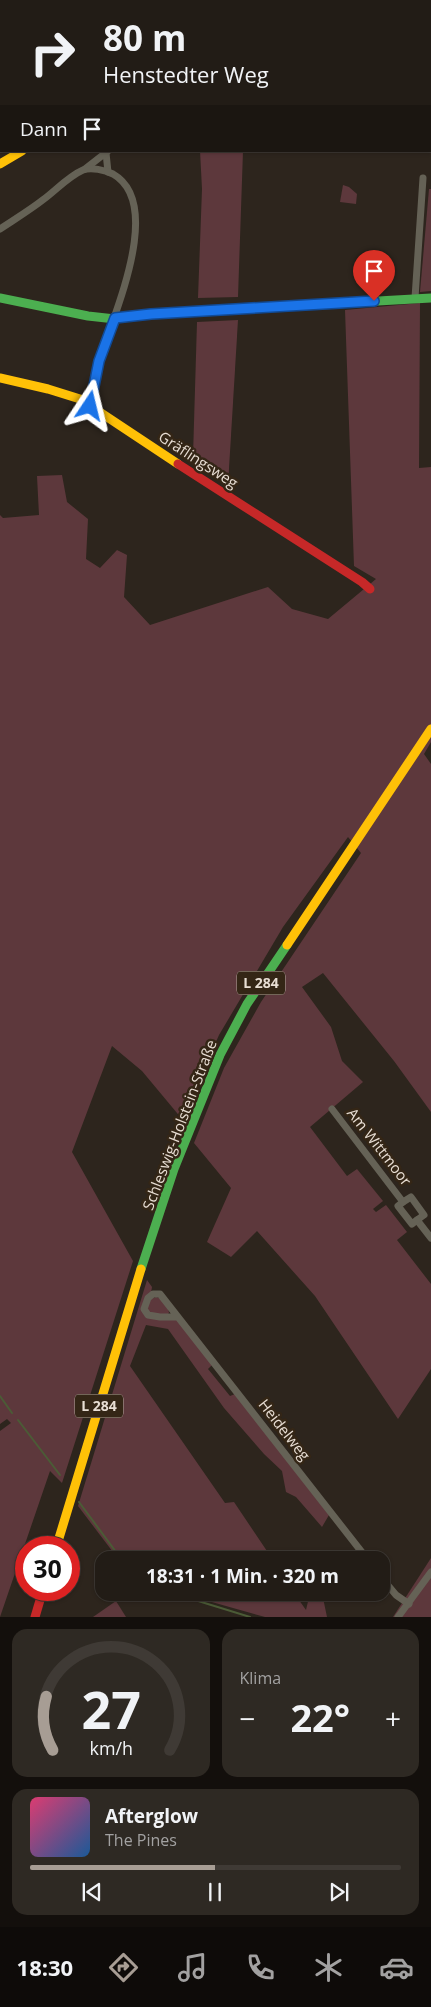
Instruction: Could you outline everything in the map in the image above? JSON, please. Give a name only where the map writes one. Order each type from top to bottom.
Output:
[{"type":"main road","points":[[0,164],[20,152]]},
{"type":"main road","points":[[0,298],[88,316],[115,318],[151,314],[431,298]]},
{"type":"main road","name":"Gräflingsweg","points":[[0,378],[48,388],[80,399],[370,589]]},
{"type":"main road","name":"Schleswig-Holstein-Straße","points":[[60,1536],[174,1169],[220,1055],[247,1004],[431,729]]},
{"type":"main road","points":[[35,1617],[40,1601]]},
{"type":"street","points":[[0,229],[42,201],[107,152]]},
{"type":"street","points":[[107,152],[108,172]]},
{"type":"street","points":[[85,169],[108,172],[118,177],[125,184],[134,209],[135,232],[132,255],[115,318],[99,361],[90,406]]},
{"type":"street","points":[[415,298],[423,178]]},
{"type":"street","name":"Am Wittmoor","points":[[332,1108],[404,1202]]},
{"type":"street","name":"Am Wittmoor","points":[[410,1196],[424,1215],[417,1220],[412,1224],[398,1206],[410,1196]]},
{"type":"street","name":"Am Wittmoor","points":[[417,1220],[431,1238]]},
{"type":"street","name":"Heidelweg","points":[[178,1317],[148,1315],[144,1309],[145,1303],[153,1294],[160,1294],[178,1317],[361,1551]]},
{"type":"street","points":[[398,1617],[431,1572]]},
{"type":"street","points":[[390,1588],[396,1595],[409,1604]]},
{"type":"shaded area","points":[[200,152],[243,152],[238,297],[198,298],[202,189]]},
{"type":"shaded area","points":[[343,185],[349,187],[357,194],[356,204],[340,202]]},
{"type":"shaded area","points":[[429,189],[431,189],[431,291],[420,292]]},
{"type":"shaded area","points":[[420,303],[419,468],[431,467],[431,742],[424,754],[431,764],[431,1112],[394,1061],[323,973],[302,987],[331,1027],[342,1061],[363,1082],[310,1127],[347,1176],[357,1169],[383,1201],[373,1209],[376,1212],[386,1205],[407,1232],[397,1240],[431,1284],[431,1369],[398,1419],[315,1296],[257,1231],[231,1257],[207,1242],[231,1188],[194,1143],[224,1068],[261,1002],[361,853],[348,837],[283,927],[219,1035],[182,1119],[142,1071],[112,1046],[72,1152],[133,1261],[62,1483],[50,1471],[28,1536],[15,1536],[15,1573],[0,1617],[0,1431],[11,1423],[7,1419],[0,1424],[0,515],[3,518],[39,515],[37,476],[62,475],[67,502],[88,519],[86,559],[100,568],[117,550],[127,555],[124,597],[150,625],[268,587],[292,609],[328,619],[376,579],[354,566],[345,310]]},
{"type":"shaded area","points":[[238,320],[228,485],[211,475],[193,456],[197,322]]},
{"type":"shaded area","points":[[147,1280],[152,1287],[151,1293],[146,1297],[147,1316],[177,1319],[212,1365],[208,1369],[230,1396],[235,1394],[329,1515],[322,1527],[296,1497],[286,1492],[282,1471],[264,1454],[224,1408],[168,1329],[146,1325],[130,1366],[225,1503],[234,1502],[267,1551],[112,1551],[78,1506]]},
{"type":"shaded area","points":[[156,1297],[163,1300],[166,1305],[169,1313],[166,1316],[153,1316],[146,1310],[151,1299]]},
{"type":"shaded area","points":[[431,1558],[431,1617],[393,1617]]},
{"type":"shaded area","points":[[116,1601],[126,1617],[93,1617]]},
{"type":"shaded area","points":[[208,1601],[300,1601],[306,1610],[308,1601],[324,1601],[327,1617],[265,1617]]},
{"type":"waterway","points":[[0,1396],[12,1413]]},
{"type":"waterway","points":[[18,1420],[60,1475]]},
{"type":"waterway","points":[[79,1502],[115,1551]]},
{"type":"waterway","points":[[198,1601],[250,1617]]},
{"type":"traffic: fast","points":[[0,298],[88,316],[115,319],[151,314],[431,298]]},
{"type":"traffic: fast","points":[[141,1269],[174,1169],[220,1055],[247,1004],[287,945]]},
{"type":"traffic: slow","points":[[0,164],[20,152]]},
{"type":"traffic: slow","points":[[0,378],[48,389],[80,399],[178,464]]},
{"type":"traffic: slow","points":[[287,945],[431,729]]},
{"type":"traffic: slow","points":[[60,1536],[141,1269]]},
{"type":"traffic: jam","points":[[178,464],[362,582],[370,589]]},
{"type":"traffic: jam","points":[[35,1617],[40,1601]]},
{"type":"route","points":[[90,406],[99,361],[115,318],[151,314],[374,301]]}]
